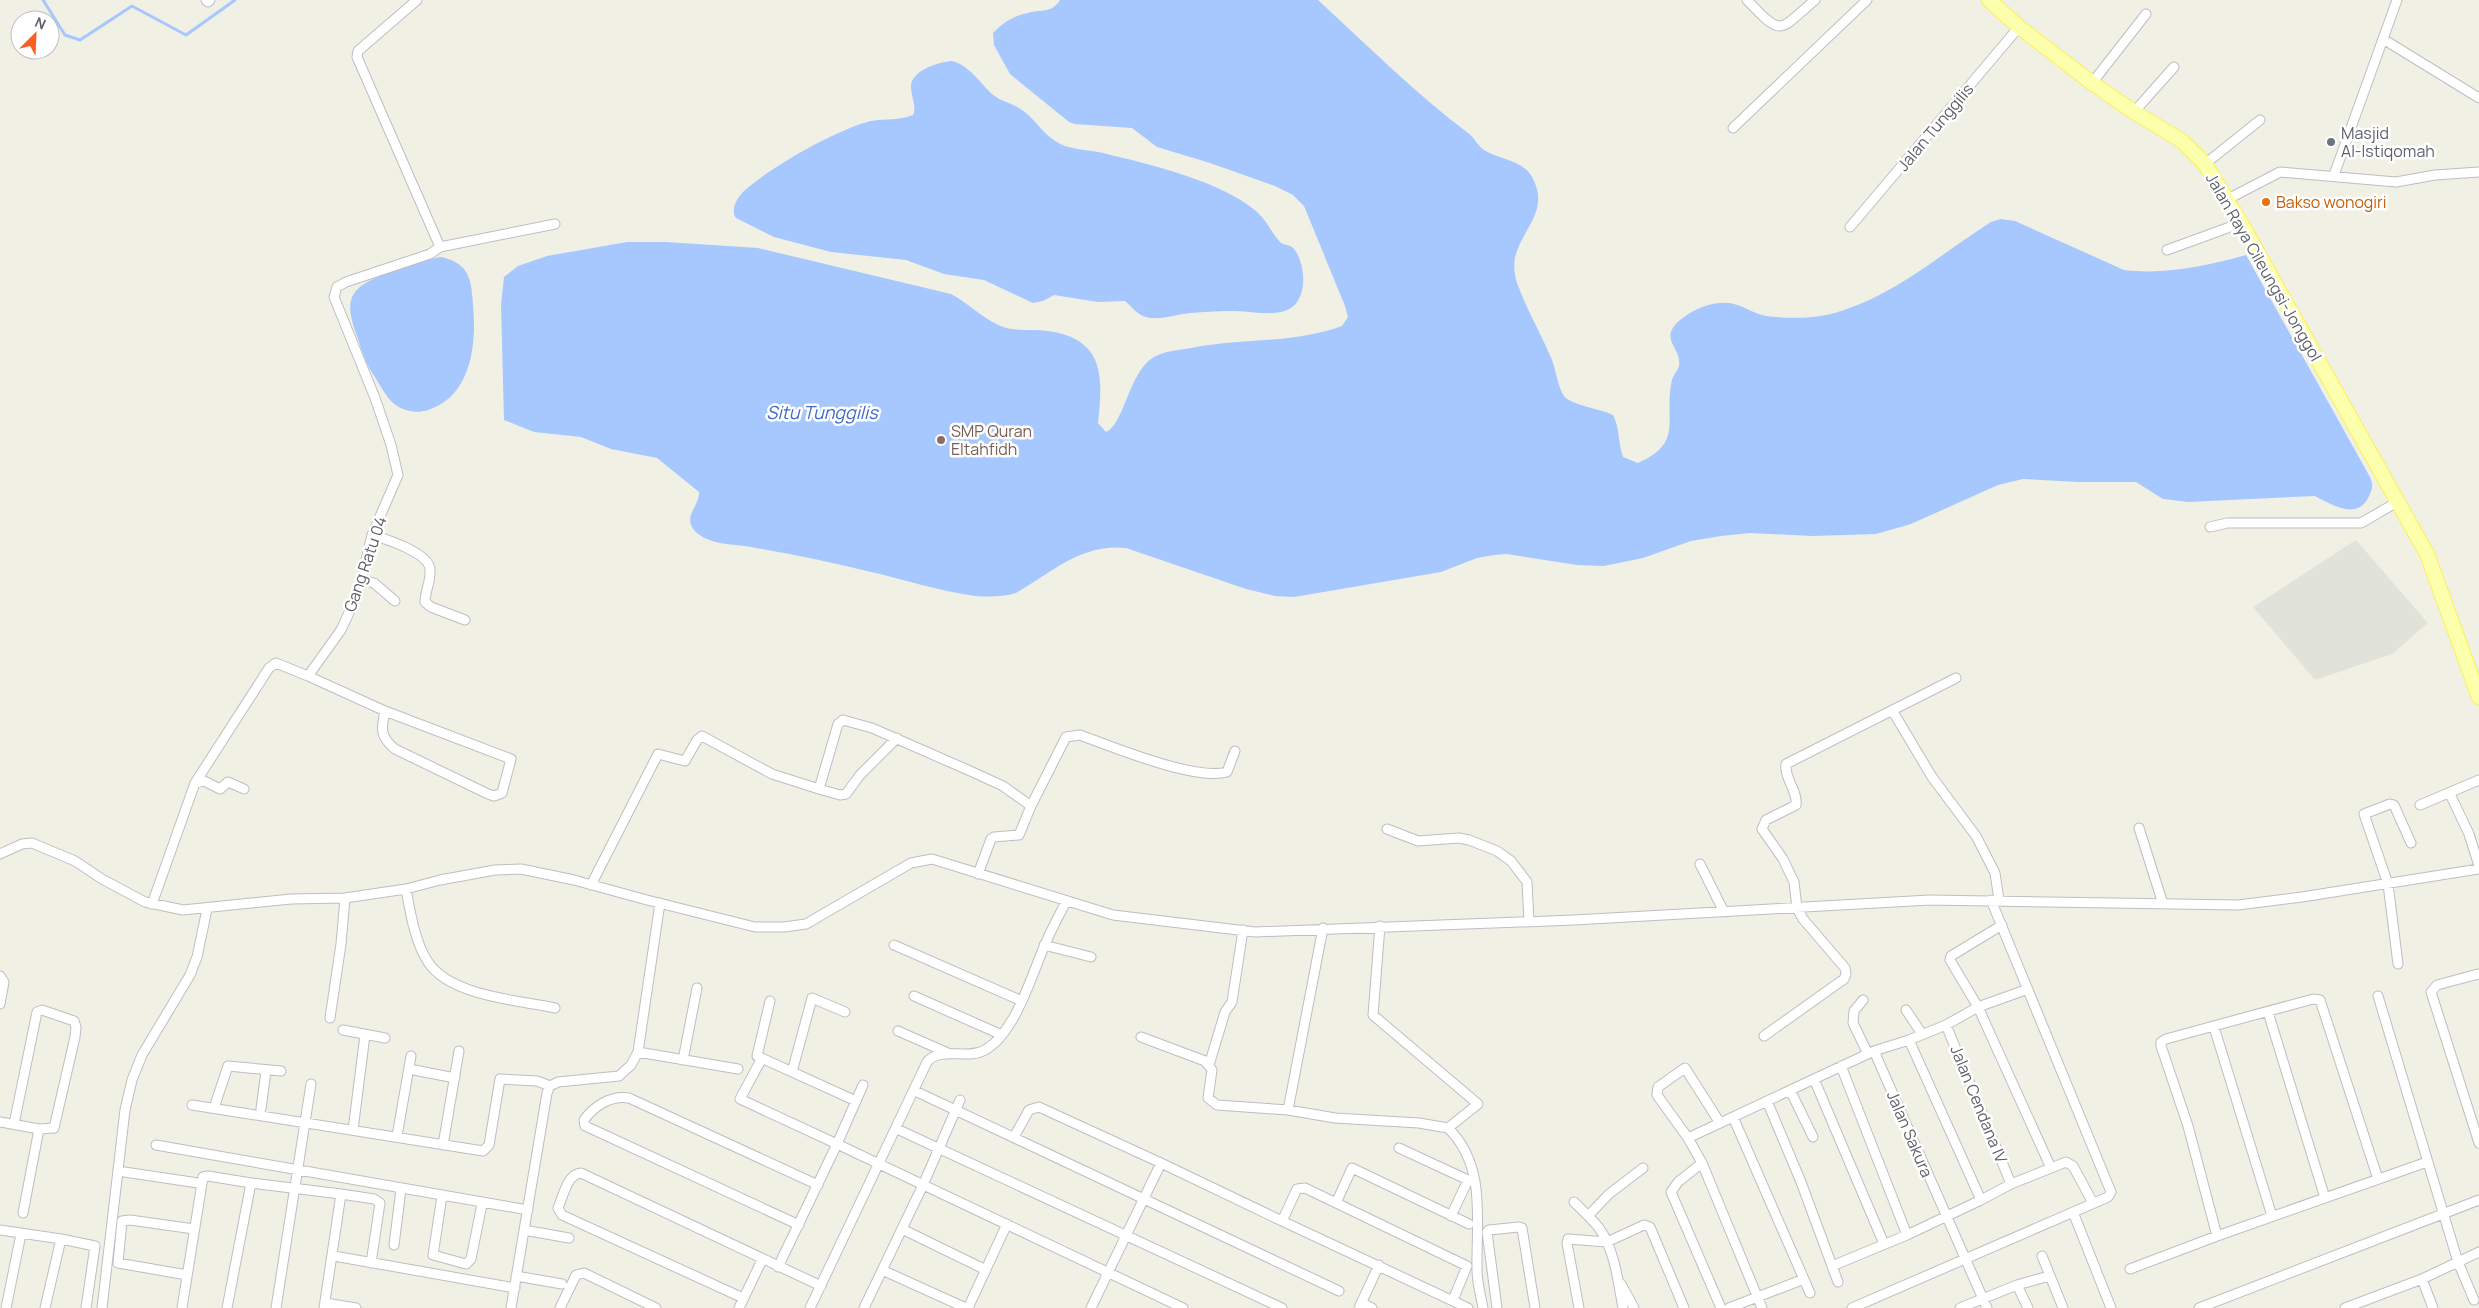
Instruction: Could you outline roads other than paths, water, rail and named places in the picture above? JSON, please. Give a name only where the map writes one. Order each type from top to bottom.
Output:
[{"type":"main road","name":"Jalan Raya Cileungsi-Jonggol","points":[[1989,0],[2019,27],[2092,83],[2134,112],[2182,141],[2205,164],[2228,199],[2427,554],[2440,593],[2477,687]]},
{"type":"street","points":[[206,0],[208,2],[210,0]]},
{"type":"street","points":[[417,0],[358,51],[356,57],[440,247],[555,224]]},
{"type":"street","points":[[1748,0],[1769,23],[1776,27],[1783,27],[1815,0]]},
{"type":"street","points":[[1732,128],[1867,0]]},
{"type":"street","points":[[2334,175],[2397,0]]},
{"type":"street","points":[[2092,83],[2146,14]]},
{"type":"street","name":"Jalan Tunggilis","points":[[1850,227],[2019,27]]},
{"type":"street","points":[[2383,39],[2479,98]]},
{"type":"street","points":[[2134,112],[2174,67]]},
{"type":"street","points":[[2205,164],[2260,120]]},
{"type":"street","points":[[2228,199],[2272,174],[2280,172],[2334,175],[2396,182],[2435,175],[2479,172]]},
{"type":"street","points":[[2167,250],[2241,224]]},
{"type":"street","name":"Gang Ratu 04","points":[[308,676],[341,630],[362,580],[372,535],[398,474],[375,398],[341,315],[334,292],[346,282],[430,254],[440,247]]},
{"type":"street","points":[[2210,527],[2227,523],[2361,523],[2399,501]]},
{"type":"street","points":[[372,535],[404,547],[425,559],[430,565],[425,602],[465,620]]},
{"type":"street","points":[[362,580],[374,583],[395,601]]},
{"type":"street","points":[[152,904],[195,783],[272,665],[281,664],[386,711],[511,759],[502,793],[494,796],[488,794],[395,749],[383,738],[381,730],[386,711]]},
{"type":"street","points":[[1764,1036],[1844,979],[1846,974],[1845,968],[1814,935],[1797,908],[1794,882],[1783,859],[1762,829],[1766,820],[1796,805],[1796,798],[1786,771],[1786,764],[1956,678]]},
{"type":"street","points":[[1852,1308],[2108,1197],[2111,1192],[2111,1187],[2002,925],[1995,900],[1995,873],[1976,836],[1932,776],[1892,710]]},
{"type":"street","points":[[819,789],[840,722],[845,720],[897,738],[1003,786],[1031,806]]},
{"type":"street","points":[[978,874],[991,839],[994,837],[1019,835],[1031,806],[1066,737],[1080,735],[1164,764],[1207,774],[1227,772],[1235,751]]},
{"type":"street","points":[[591,885],[656,755],[659,754],[685,761],[700,736],[706,737],[772,774],[840,795],[846,794],[860,775],[897,738]]},
{"type":"street","points":[[2420,805],[2450,794],[2479,780]]},
{"type":"street","points":[[195,783],[204,781],[220,789],[228,782],[244,789]]},
{"type":"street","points":[[0,854],[22,844],[32,843],[75,861],[126,894],[152,904],[183,910],[291,899],[345,898],[406,889],[495,870],[521,869],[755,926],[784,927],[806,924],[911,863],[932,859],[1113,915],[1243,930],[1724,912],[1930,900],[2238,905],[2388,884],[2479,868],[2469,834],[2450,794]]},
{"type":"street","points":[[2398,964],[2388,884],[2364,814],[2390,804],[2394,805],[2411,843]]},
{"type":"street","points":[[2138,828],[2162,904]]},
{"type":"street","points":[[1387,830],[1418,841],[1459,838],[1497,851],[1511,861],[1527,882],[1529,920]]},
{"type":"street","points":[[1700,864],[1724,912]]},
{"type":"street","points":[[406,889],[412,922],[427,962],[437,972],[464,989],[555,1008]]},
{"type":"street","points":[[330,1018],[342,944],[345,898]]},
{"type":"street","points":[[810,1308],[930,1059],[949,1054],[981,1052],[1002,1035],[1022,1001],[1044,945],[1066,902]]},
{"type":"street","points":[[192,1105],[483,1151],[487,1149],[500,1079],[537,1081],[550,1086],[558,1082],[619,1076],[631,1065],[638,1052],[660,904]]},
{"type":"street","points":[[102,1308],[125,1110],[132,1080],[151,1038],[190,975],[197,957],[207,909]]},
{"type":"street","points":[[2002,925],[1950,958],[1978,1007],[2051,1168]]},
{"type":"street","points":[[1380,926],[1373,1015],[1478,1104],[1448,1128]]},
{"type":"street","points":[[1288,1110],[1323,928]]},
{"type":"street","points":[[1209,1065],[1225,1012],[1232,1002],[1243,930]]},
{"type":"street","points":[[894,945],[1022,1001]]},
{"type":"street","points":[[1044,945],[1090,957]]},
{"type":"street","points":[[2478,974],[2437,985],[2431,992],[2479,1143]]},
{"type":"street","points":[[0,976],[4,982],[0,1004]]},
{"type":"street","points":[[683,1060],[697,988]]},
{"type":"street","points":[[1688,1138],[1841,1066],[1909,1040],[1946,1024],[1978,1007],[2028,989]]},
{"type":"street","points":[[914,996],[1002,1035]]},
{"type":"street","points":[[2378,996],[2458,1262],[2474,1300]]},
{"type":"street","points":[[792,1072],[812,998],[845,1012]]},
{"type":"street","points":[[2217,1236],[2188,1126],[2161,1046],[2162,1041],[2166,1039],[2317,999],[2321,1002],[2378,1179]]},
{"type":"street","name":"Jalan Sakura","points":[[1863,1000],[1854,1011],[1853,1023],[1871,1053],[1987,1308]]},
{"type":"street","points":[[770,1002],[757,1056],[856,1101]]},
{"type":"street","points":[[0,1123],[51,1130],[55,1126],[76,1027],[74,1020],[42,1010],[37,1012],[14,1124]]},
{"type":"street","points":[[1906,1010],[1922,1034]]},
{"type":"street","points":[[2268,1012],[2325,1198]]},
{"type":"street","name":"Jalan Cendana IV","points":[[1946,1024],[2012,1184]]},
{"type":"street","points":[[2214,1026],[2272,1216]]},
{"type":"street","points":[[343,1030],[385,1038]]},
{"type":"street","points":[[898,1031],[949,1054]]},
{"type":"street","points":[[353,1130],[365,1034]]},
{"type":"street","points":[[1141,1037],[1205,1061],[1212,1070],[1208,1093],[1212,1102],[1218,1105],[1288,1110],[1335,1118],[1419,1123],[1448,1128],[1470,1160],[1475,1178],[1479,1222],[1477,1272],[1483,1308]]},
{"type":"street","points":[[1909,1040],[1981,1200]]},
{"type":"street","points":[[443,1146],[459,1051]]},
{"type":"street","points":[[638,1052],[738,1069]]},
{"type":"street","points":[[397,1136],[411,1056]]},
{"type":"street","points":[[762,1058],[740,1099],[1183,1308]]},
{"type":"street","points":[[214,1108],[228,1066],[281,1072]]},
{"type":"street","points":[[1841,1066],[1907,1235]]},
{"type":"street","points":[[1720,1123],[1688,1070],[1683,1068],[1658,1087],[1656,1092],[1688,1138],[1702,1163],[1762,1308]]},
{"type":"street","points":[[409,1069],[455,1078]]},
{"type":"street","points":[[261,1108],[266,1070]]},
{"type":"street","points":[[1814,1079],[1884,1244]]},
{"type":"street","points":[[276,1308],[311,1084]]},
{"type":"street","points":[[511,1308],[550,1086]]},
{"type":"street","points":[[778,1267],[799,1226],[863,1086]]},
{"type":"street","points":[[1790,1090],[1813,1137]]},
{"type":"street","points":[[914,1091],[1339,1291]]},
{"type":"street","points":[[799,1226],[585,1126],[584,1120],[602,1102],[629,1098],[818,1185]]},
{"type":"street","points":[[864,1308],[923,1185],[960,1100]]},
{"type":"street","points":[[1766,1101],[1801,1182],[1838,1282]]},
{"type":"street","points":[[1014,1137],[1029,1110],[1039,1107],[1468,1308]]},
{"type":"street","points":[[1733,1116],[1810,1293]]},
{"type":"street","points":[[23,1213],[39,1129]]},
{"type":"street","points":[[896,1129],[1282,1308]]},
{"type":"street","points":[[156,1145],[482,1204],[528,1210]]},
{"type":"street","points":[[1399,1148],[1468,1180],[1452,1216]]},
{"type":"street","points":[[1832,1266],[1907,1235],[2012,1184],[2066,1162],[2073,1166],[2092,1204]]},
{"type":"street","points":[[2130,1269],[2272,1216],[2427,1162]]},
{"type":"street","points":[[1091,1308],[1142,1198],[1161,1163]]},
{"type":"street","points":[[1702,1163],[1682,1178],[1671,1192],[1721,1308]]},
{"type":"street","points":[[1336,1203],[1352,1168],[1469,1224]]},
{"type":"street","points":[[1588,1216],[1609,1194],[1644,1168]]},
{"type":"street","points":[[118,1171],[202,1183]]},
{"type":"street","points":[[743,1298],[562,1215],[558,1208],[571,1178],[581,1173],[762,1260],[821,1286]]},
{"type":"street","points":[[182,1308],[203,1177],[208,1176],[374,1199],[380,1203],[372,1263]]},
{"type":"street","points":[[227,1308],[251,1183]]},
{"type":"street","points":[[1282,1221],[1297,1189],[1300,1188],[1336,1203],[1467,1266],[1453,1300]]},
{"type":"street","points":[[394,1245],[401,1189]]},
{"type":"street","points":[[341,1194],[334,1256],[325,1306],[356,1308]]},
{"type":"street","points":[[442,1196],[433,1255],[466,1264],[471,1259],[482,1204]]},
{"type":"street","points":[[2199,1308],[2479,1200]]},
{"type":"street","points":[[1574,1202],[1601,1230],[1607,1242],[1618,1278],[1623,1308]]},
{"type":"street","points":[[2073,1212],[2111,1308]]},
{"type":"street","points":[[187,1275],[118,1263],[122,1221],[130,1220],[194,1229]]},
{"type":"street","points":[[882,1270],[967,1308],[1007,1224]]},
{"type":"street","points":[[1579,1308],[1567,1240],[1607,1242],[1644,1225],[1650,1227],[1684,1308]]},
{"type":"street","points":[[1497,1308],[1486,1232],[1489,1230],[1519,1227],[1522,1228],[1535,1308]]},
{"type":"street","points":[[902,1229],[986,1270]]},
{"type":"street","points":[[0,1230],[61,1239],[96,1247],[86,1308]]},
{"type":"street","points":[[524,1230],[569,1238]]},
{"type":"street","points":[[6,1308],[21,1234]]},
{"type":"street","points":[[45,1308],[61,1239]]},
{"type":"street","points":[[2345,1308],[2422,1280],[2479,1252]]},
{"type":"street","points":[[334,1256],[515,1288]]},
{"type":"street","points":[[2042,1256],[2063,1308]]},
{"type":"street","points":[[739,1308],[762,1260]]},
{"type":"street","points":[[1372,1308],[1360,1306],[1379,1265]]},
{"type":"street","points":[[560,1308],[576,1275],[579,1273],[584,1273],[656,1308]]},
{"type":"street","points":[[516,1276],[562,1284]]},
{"type":"street","points":[[1960,1308],[2017,1285],[2049,1276]]},
{"type":"street","points":[[1618,1278],[1634,1308]]},
{"type":"street","points":[[1729,1308],[1804,1280]]},
{"type":"street","points":[[2422,1280],[2433,1308]]},
{"type":"street","points":[[2017,1285],[2028,1308]]},
{"type":"water","name":"Situ Tunggilis","points":[[1060,0],[1318,0],[1410,85],[1470,135],[1484,150],[1510,160],[1528,171],[1537,189],[1538,200],[1537,210],[1515,258],[1514,270],[1518,285],[1552,360],[1564,396],[1573,402],[1613,415],[1623,457],[1638,463],[1653,455],[1662,447],[1667,438],[1672,380],[1679,366],[1679,359],[1670,336],[1676,324],[1684,317],[1702,307],[1721,303],[1734,304],[1762,315],[1775,317],[1814,317],[1832,314],[1882,294],[1991,222],[2001,219],[2015,221],[2124,270],[2170,270],[2216,263],[2246,255],[2370,477],[2371,491],[2364,504],[2358,508],[2344,509],[2315,496],[2188,502],[2163,499],[2136,482],[2078,482],[2023,479],[1998,485],[1911,524],[1876,534],[1813,536],[1750,533],[1721,536],[1691,541],[1643,558],[1604,566],[1577,565],[1507,554],[1494,555],[1477,558],[1441,572],[1294,597],[1275,596],[1246,589],[1126,548],[1110,548],[1095,550],[1068,561],[1016,593],[991,597],[948,591],[811,558],[709,540],[697,533],[690,522],[699,492],[657,458],[611,449],[581,437],[534,432],[504,420],[501,305],[504,277],[518,266],[547,256],[627,242],[666,242],[758,248],[951,294],[992,322],[1006,328],[1048,331],[1067,335],[1081,342],[1090,351],[1096,363],[1100,390],[1098,423],[1106,432],[1118,419],[1138,374],[1145,364],[1158,355],[1210,345],[1305,336],[1342,326],[1348,317],[1345,306],[1304,206],[1293,195],[1275,186],[1210,163],[1157,147],[1132,128],[1069,122],[1010,74],[994,45],[993,33],[1013,18],[1049,9]]},
{"type":"water","points":[[952,61],[969,70],[996,97],[1022,110],[1046,134],[1065,146],[1103,153],[1162,168],[1205,183],[1242,201],[1260,215],[1280,242],[1292,247],[1296,251],[1300,260],[1303,284],[1300,297],[1294,306],[1285,311],[1275,313],[1215,311],[1148,318],[1140,315],[1125,301],[1098,302],[1054,295],[1043,301],[1033,303],[984,280],[944,274],[906,260],[831,252],[774,237],[736,218],[734,215],[735,204],[744,191],[769,172],[801,152],[834,135],[870,121],[913,115],[912,81],[921,72],[933,65]]},
{"type":"water","points":[[441,257],[452,260],[461,266],[469,280],[474,320],[472,352],[462,381],[454,394],[428,410],[409,411],[400,408],[389,399],[368,366],[353,325],[351,303],[353,295],[358,289],[376,277],[409,265]]},
{"type":"waterway","points":[[43,0],[65,35],[80,40],[132,6],[186,35],[235,0]]},
{"type":"place","name":"Masjid Al-Istiqomah","points":[[2331,142]]},
{"type":"place","name":"Bakso wonogiri","points":[[2266,202]]},
{"type":"place","name":"SMP Quran Eltahfidh","points":[[941,440]]}]
